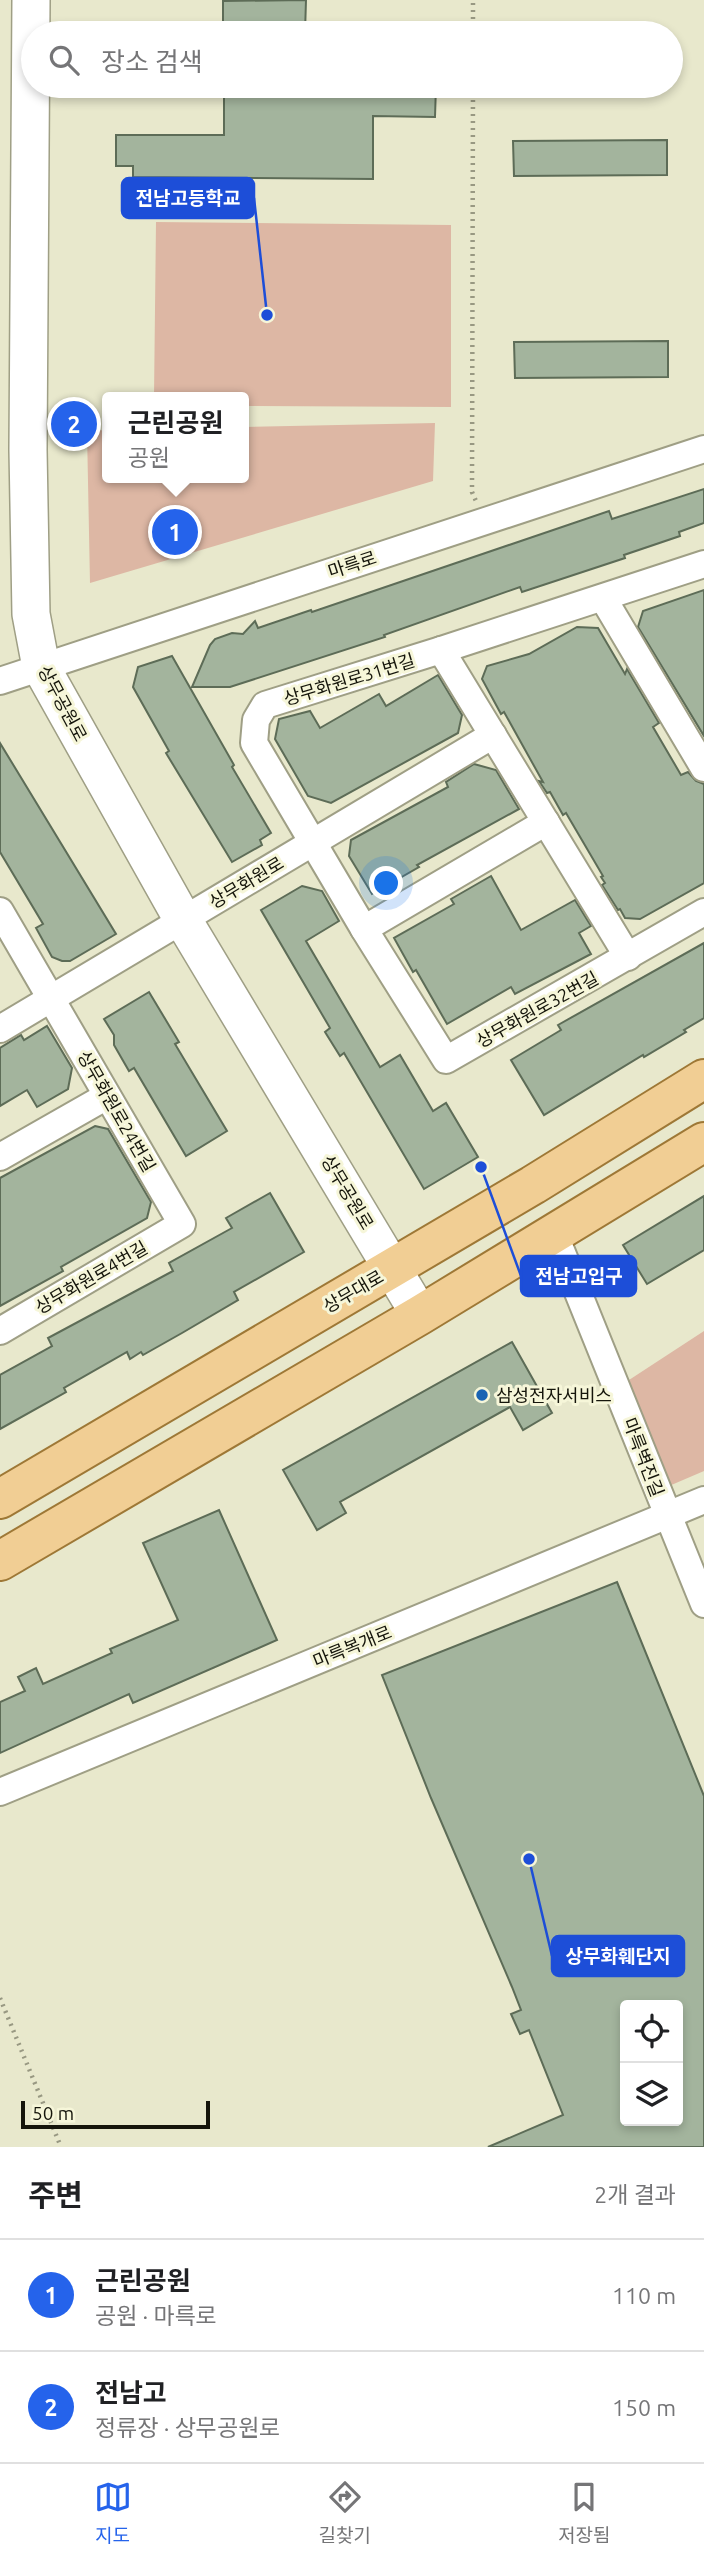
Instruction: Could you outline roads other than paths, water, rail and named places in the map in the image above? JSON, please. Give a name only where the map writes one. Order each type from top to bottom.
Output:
[{"type":"main road","name":"상무대로","points":[[0,1499],[393,1268],[704,1079]]},
{"type":"main road","points":[[0,1561],[420,1315],[704,1142]]},
{"type":"street","name":"상무공원로","points":[[31,0],[31,21]]},
{"type":"street","name":"상무공원로","points":[[30,98],[28,450],[31,614],[41,667],[183,920],[420,1315]]},
{"type":"street","name":"마륵로","points":[[0,681],[704,449]]},
{"type":"street","name":"상무화원로31번길","points":[[446,1060],[364,929],[254,743],[256,720],[265,705],[704,564]]},
{"type":"street","points":[[603,598],[704,768]]},
{"type":"street","points":[[441,650],[628,957]]},
{"type":"street","name":"상무화원로","points":[[0,1029],[493,735]]},
{"type":"street","points":[[364,929],[546,822]]},
{"type":"street","name":"상무화원로24번길","points":[[0,911],[182,1224]]},
{"type":"street","name":"상무화원로32번길","points":[[446,1060],[704,912]]},
{"type":"street","points":[[0,1157],[107,1096]]},
{"type":"street","name":"상무화원로4번길","points":[[0,1331],[182,1224]]},
{"type":"street","name":"마륵벽진길","points":[[554,1233],[704,1604]]},
{"type":"street","name":"마륵복개로","points":[[0,1792],[704,1500]]},
{"type":"place","name":"전남고등학교","points":[[267,315]]},
{"type":"place","name":"전남고","points":[[74,424]]},
{"type":"place","name":"근린공원","points":[[175,532]]},
{"type":"place","name":"전남고입구","points":[[481,1167]]},
{"type":"place","name":"삼성전자서비스","points":[[482,1395]]},
{"type":"place","name":"상무화훼단지","points":[[529,1859]]}]
